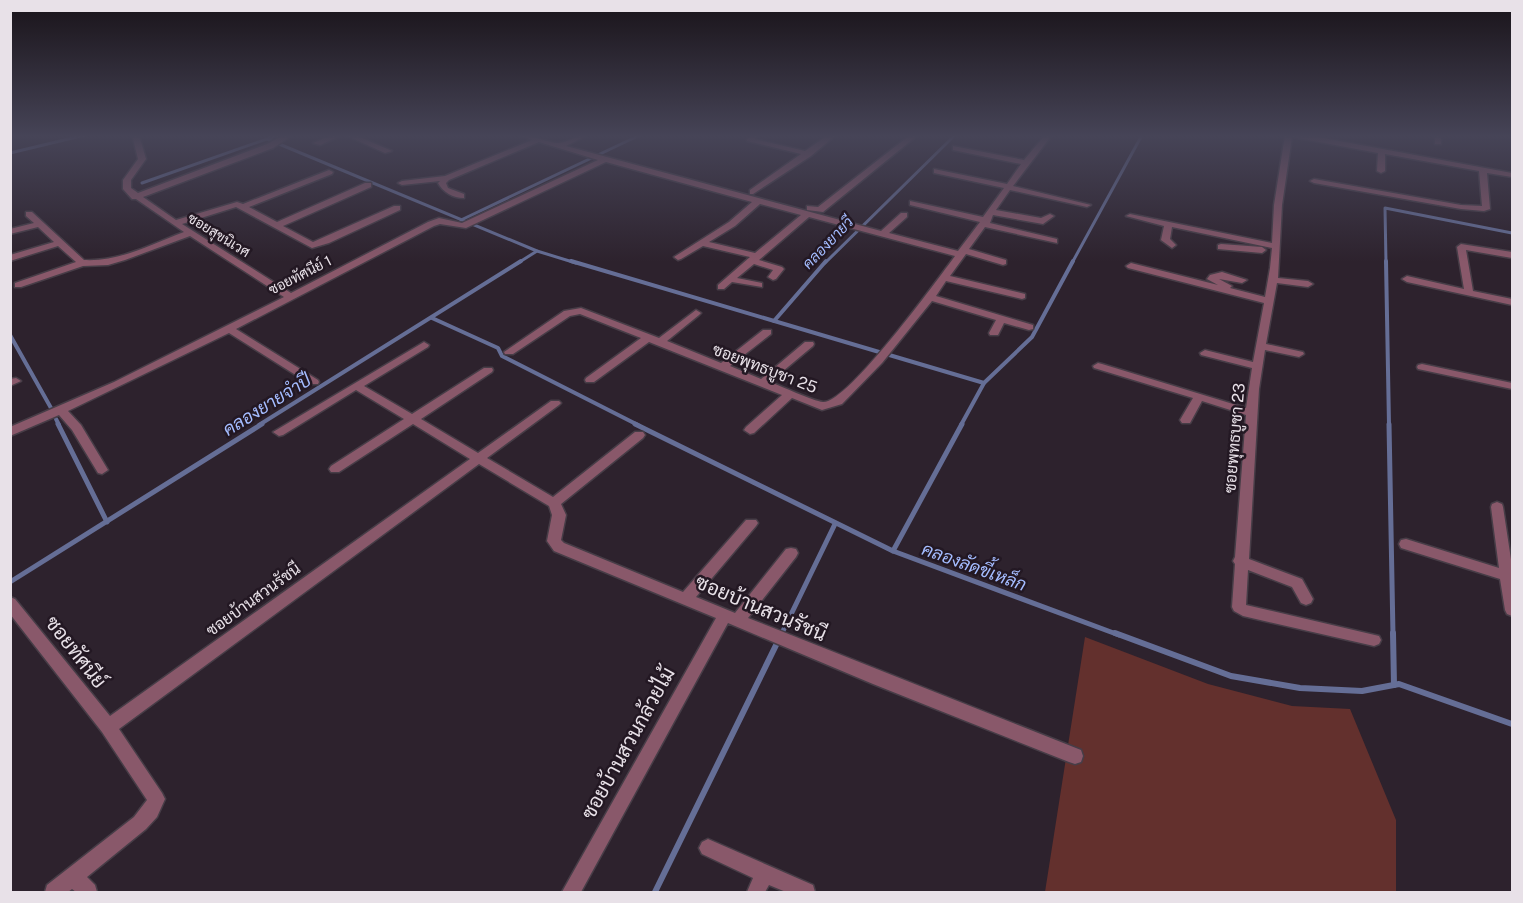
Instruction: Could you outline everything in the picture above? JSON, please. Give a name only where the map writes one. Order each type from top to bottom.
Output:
[{"type":"street","points":[[131,177],[126,185],[135,197],[188,177]]},
{"type":"street","points":[[245,206],[316,177]]},
{"type":"street","name":"ซอยทัศนีย์ 1","points":[[10,432],[61,410],[228,328],[284,292],[436,221],[459,226],[466,224],[567,177]]},
{"type":"street","points":[[671,177],[1004,262]]},
{"type":"street","points":[[775,177],[753,192],[820,210],[862,177]]},
{"type":"street","points":[[965,177],[1087,205]]},
{"type":"street","name":"ซอยพุทธบูชา 25","points":[[509,352],[574,311],[589,313],[790,394],[822,406],[829,406],[838,402],[878,362],[964,253],[1017,177]]},
{"type":"street","name":"ซอยพุทธบูชา 23","points":[[1285,177],[1273,280],[1251,413],[1240,561],[1239,607],[1243,610],[1374,640]]},
{"type":"street","points":[[1314,181],[1484,209],[1487,207],[1484,177]]},
{"type":"street","points":[[402,183],[446,178]]},
{"type":"street","points":[[446,178],[442,183],[445,189],[461,196]]},
{"type":"street","points":[[275,226],[368,185]]},
{"type":"street","name":"ซอยสุขนิเวศ","points":[[135,197],[284,292]]},
{"type":"street","points":[[678,257],[732,224],[759,200]]},
{"type":"street","points":[[913,203],[1053,241]]},
{"type":"street","points":[[175,223],[231,204],[245,206],[306,244],[318,244],[397,208]]},
{"type":"street","points":[[992,212],[1043,221],[1050,216]]},
{"type":"street","points":[[721,287],[808,213]]},
{"type":"street","points":[[29,214],[82,263]]},
{"type":"street","points":[[884,233],[904,215]]},
{"type":"street","points":[[1130,216],[1275,248]]},
{"type":"street","points":[[10,232],[39,224]]},
{"type":"street","points":[[1169,224],[1165,240],[1172,245]]},
{"type":"street","points":[[18,285],[82,263],[105,262],[190,233]]},
{"type":"street","points":[[10,258],[59,243]]},
{"type":"street","points":[[702,243],[755,256],[778,269],[773,277]]},
{"type":"street","points":[[1221,247],[1275,248]]},
{"type":"street","points":[[1469,293],[1461,247],[1512,255]]},
{"type":"street","points":[[755,256],[776,253]]},
{"type":"street","points":[[1131,266],[1269,299]]},
{"type":"street","points":[[1242,280],[1222,275],[1215,275],[1212,279],[1222,285],[1269,299]]},
{"type":"street","points":[[945,278],[1022,296]]},
{"type":"street","points":[[730,279],[759,285]]},
{"type":"street","points":[[1407,279],[1512,302]]},
{"type":"street","points":[[1273,280],[1308,284]]},
{"type":"street","points":[[930,297],[1029,327]]},
{"type":"street","points":[[659,343],[696,313]]},
{"type":"street","points":[[994,333],[1001,319]]},
{"type":"street","points":[[228,328],[314,382]]},
{"type":"street","points":[[722,367],[767,332]]},
{"type":"street","points":[[590,380],[648,338]]},
{"type":"street","points":[[764,382],[809,344]]},
{"type":"street","points":[[279,432],[424,345]]},
{"type":"street","points":[[1261,346],[1299,354]]},
{"type":"street","points":[[1205,353],[1257,366]]},
{"type":"street","points":[[1098,366],[1251,413]]},
{"type":"street","points":[[1422,367],[1512,386]]},
{"type":"street","points":[[335,469],[488,370]]},
{"type":"street","points":[[357,386],[554,503],[639,435]]},
{"type":"street","points":[[750,430],[790,394]]},
{"type":"street","points":[[1186,420],[1199,396]]},
{"type":"street","name":"ซอยบ้านสวนรัชนี","points":[[108,727],[477,457],[555,403]]},
{"type":"street","points":[[61,410],[77,428],[102,470]]},
{"type":"street","name":"ซอยบ้านสวนรัชนี","points":[[554,503],[559,515],[554,541],[559,546],[1075,756]]},
{"type":"street","points":[[1497,507],[1509,576],[1512,610]]},
{"type":"street","points":[[687,598],[751,523]]},
{"type":"street","points":[[1407,544],[1509,576]]},
{"type":"street","name":"ซอยบ้านสวนกล้วยไม้","points":[[571,892],[732,618],[791,553]]},
{"type":"street","points":[[1240,561],[1297,583],[1306,599]]},
{"type":"street","name":"ซอยทัศนีย์","points":[[10,603],[108,727],[156,799],[151,811],[141,823],[74,877]]},
{"type":"street","points":[[708,848],[806,892]]},
{"type":"street","points":[[756,892],[764,874]]},
{"type":"street","points":[[54,892],[74,877],[88,892]]},
{"type":"shaded area","points":[[1085,637],[1208,684],[1292,706],[1350,709],[1396,820],[1396,892],[1045,892]]},
{"type":"waterway","points":[[142,183],[159,177]]},
{"type":"waterway","points":[[359,177],[462,220]]},
{"type":"waterway","points":[[462,220],[551,177]]},
{"type":"waterway","name":"คลองยายวี","points":[[825,263],[912,177]]},
{"type":"waterway","name":"คลองลัดขี้เหล็ก","points":[[1072,263],[1119,177]]},
{"type":"waterway","points":[[1386,263],[1385,208],[1512,233]]},
{"type":"waterway","points":[[462,220],[537,251]]},
{"type":"waterway","name":"คลองยายจำปี","points":[[518,263],[537,251]]},
{"type":"waterway","points":[[537,251],[576,263]]},
{"type":"waterway","name":"คลองยายจำปี","points":[[259,425],[521,261]]},
{"type":"waterway","points":[[571,261],[774,321]]},
{"type":"waterway","name":"คลองยายวี","points":[[774,321],[826,261]]},
{"type":"waterway","name":"คลองลัดขี้เหล็ก","points":[[984,383],[1032,337],[1073,261]]},
{"type":"waterway","points":[[1386,261],[1389,425]]},
{"type":"waterway","points":[[432,318],[498,348],[502,356],[638,425]]},
{"type":"waterway","points":[[774,321],[984,383]]},
{"type":"waterway","points":[[10,335],[51,408]]},
{"type":"waterway","name":"คลองลัดขี้เหล็ก","points":[[961,425],[984,383]]},
{"type":"waterway","points":[[56,419],[59,425]]},
{"type":"waterway","points":[[58,424],[107,521]]},
{"type":"waterway","name":"คลองยายจำปี","points":[[107,521],[262,424]]},
{"type":"waterway","points":[[635,424],[893,551]]},
{"type":"waterway","name":"คลองลัดขี้เหล็ก","points":[[893,551],[962,424]]},
{"type":"waterway","points":[[1389,424],[1393,635]]},
{"type":"waterway","name":"คลองยายจำปี","points":[[10,582],[107,521]]},
{"type":"waterway","points":[[781,635],[835,524]]},
{"type":"waterway","name":"คลองลัดขี้เหล็ก","points":[[893,551],[1119,635]]},
{"type":"waterway","points":[[655,892],[782,633]]},
{"type":"waterway","name":"คลองลัดขี้เหล็ก","points":[[1115,633],[1231,676],[1300,688],[1362,691],[1394,685]]},
{"type":"waterway","points":[[1393,633],[1394,685]]},
{"type":"waterway","name":"คลองลัดขี้เหล็ก","points":[[1394,685],[1399,684],[1512,724]]}]
